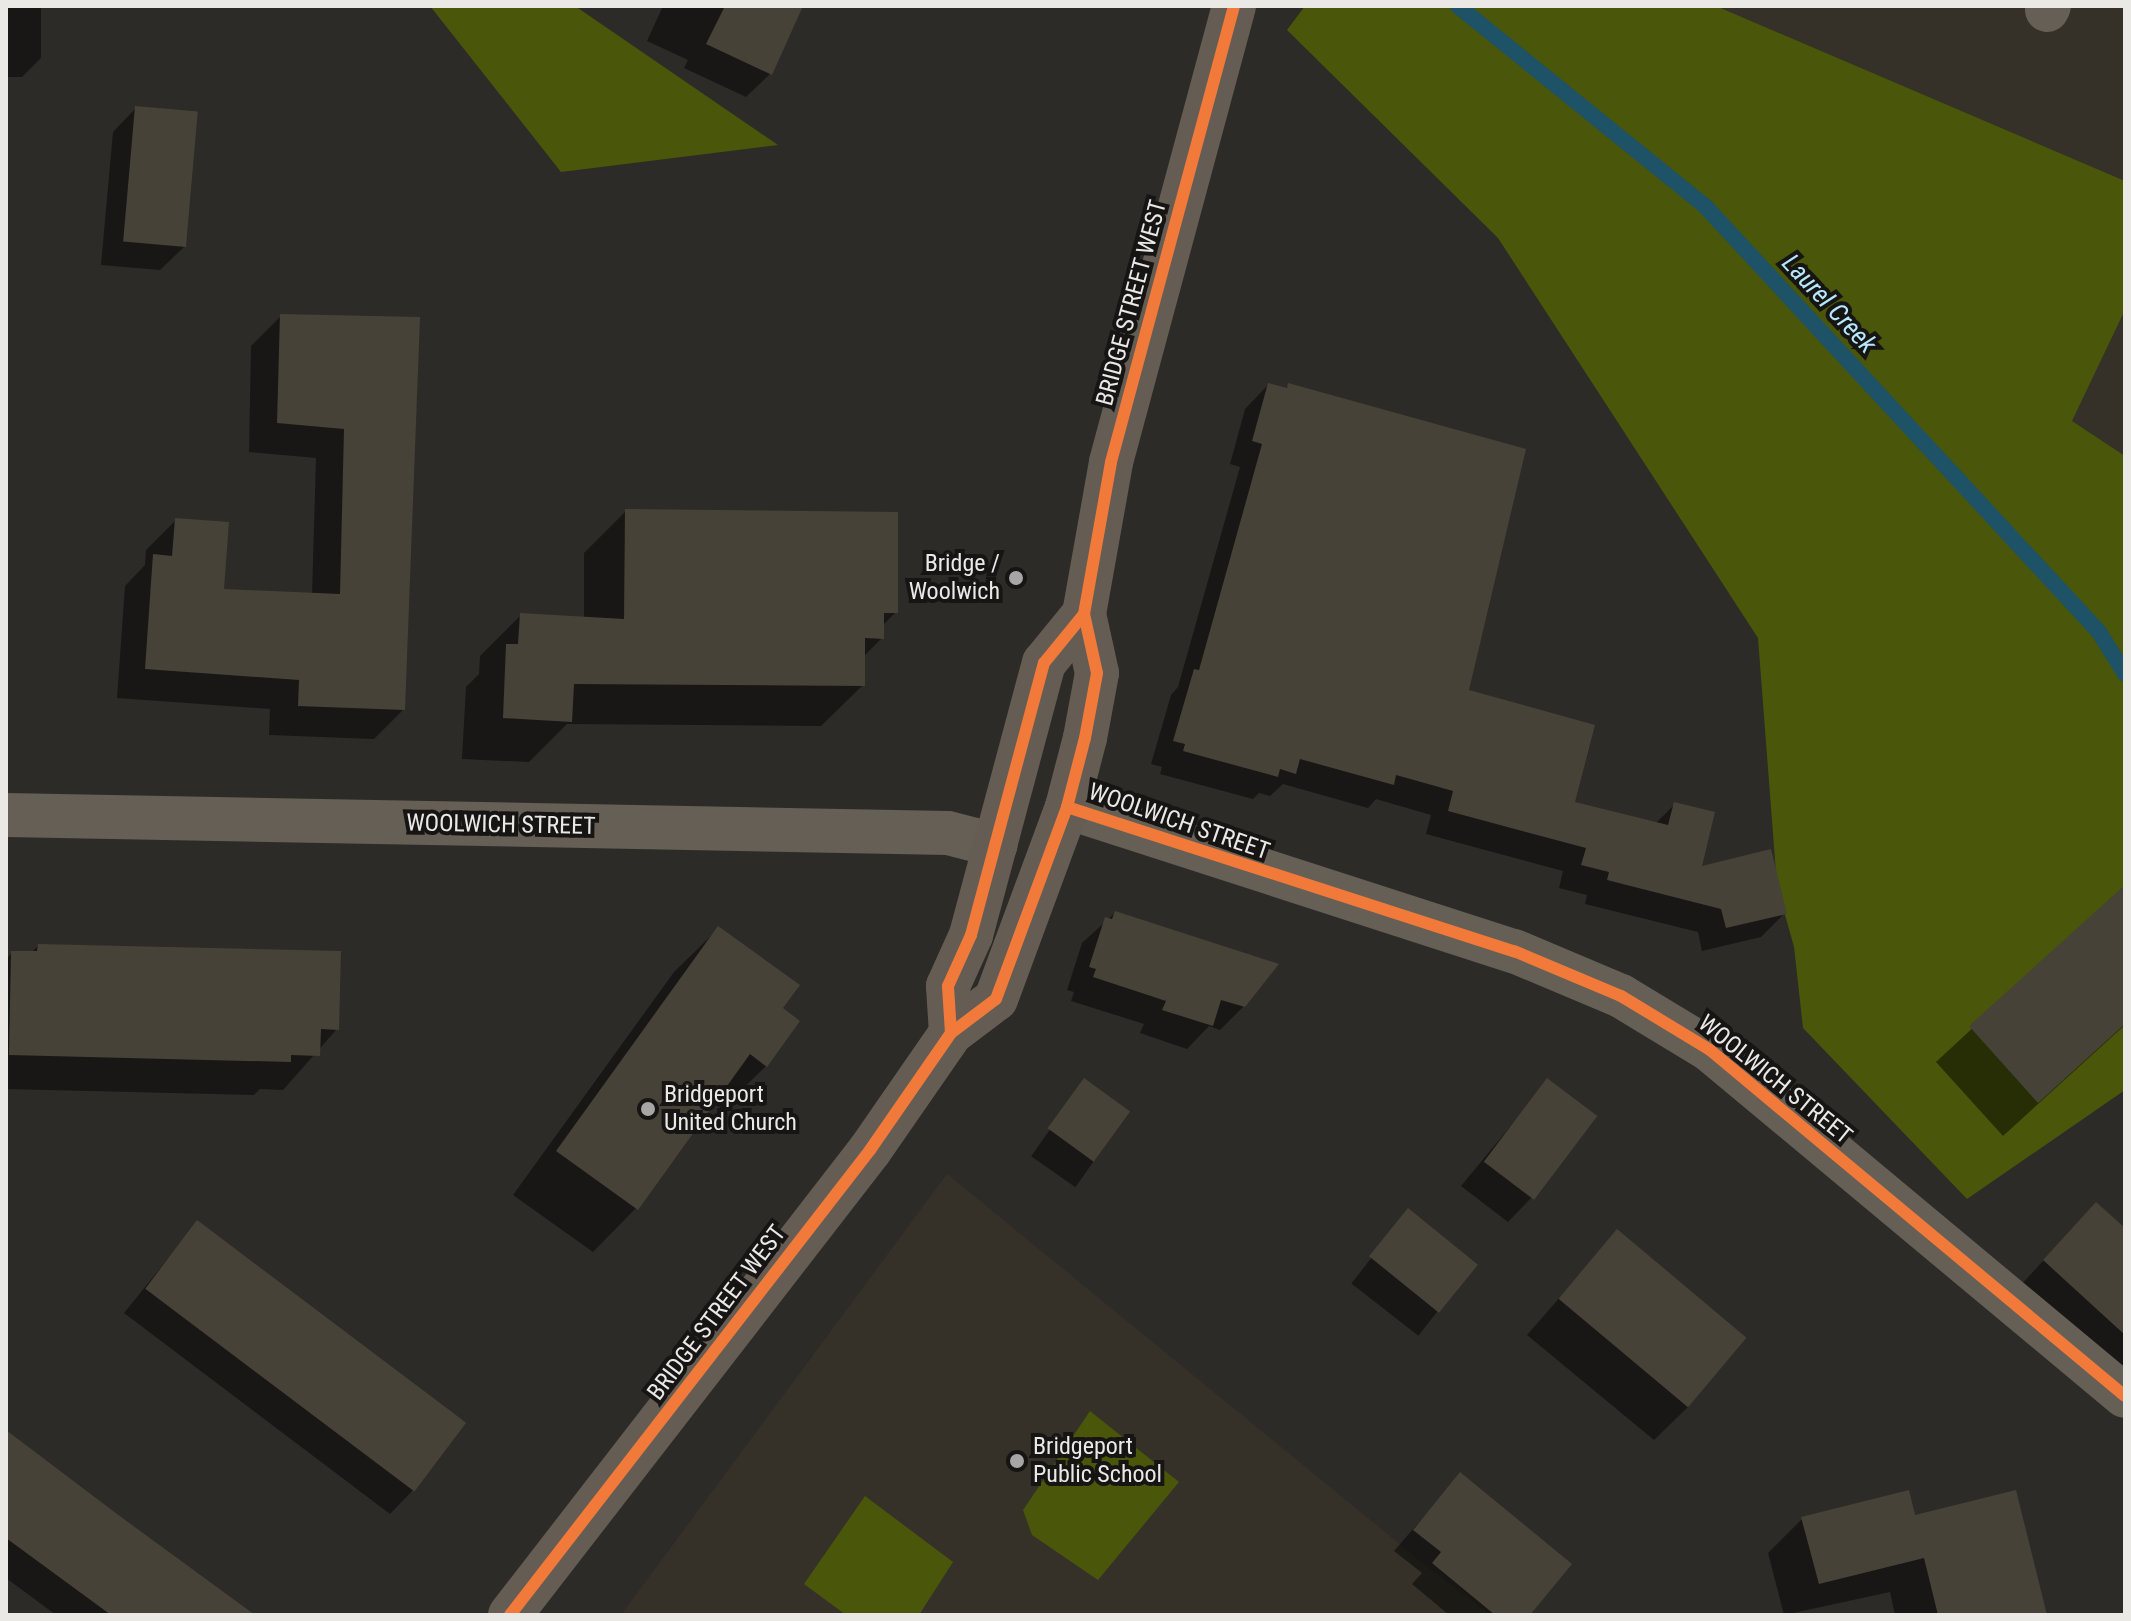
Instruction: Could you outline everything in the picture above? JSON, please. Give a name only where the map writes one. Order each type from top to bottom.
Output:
[{"type":"main road","name":"BRIDGE STREET WEST","points":[[510,1615],[870,1150],[951,1033],[996,999],[1067,807],[1097,673],[1084,614],[1111,462],[1234,6]]},
{"type":"main road","name":"BRIDGE STREET WEST","points":[[951,1033],[948,986],[971,935],[1044,663],[1084,614]]},
{"type":"street","name":"WOOLWICH STREET","points":[[1067,807],[1514,951],[1621,996],[1710,1050],[2125,1396]]},
{"type":"street","name":"WOOLWICH STREET","points":[[6,815],[948,833],[995,845]]},
{"type":"shaded area","points":[[1716,6],[2125,6],[2125,181]]},
{"type":"shaded area","points":[[2125,310],[2125,456],[2072,421]]},
{"type":"shaded area","name":"Bridgeport Public School","points":[[947,1174],[1424,1564],[1491,1615],[621,1615]]},
{"type":"green space","points":[[430,6],[575,6],[778,145],[561,172]]},
{"type":"green space","points":[[1305,6],[1716,6],[2125,181],[2125,310],[2072,421],[2125,456],[2125,1090],[1967,1199],[1803,1028],[1794,947],[1777,886],[1758,638],[1498,238],[1287,30]]},
{"type":"green space","points":[[1090,1411],[1179,1482],[1098,1580],[1032,1535],[1023,1510]]},
{"type":"green space","points":[[865,1496],[953,1562],[919,1615],[846,1615],[804,1584]]},
{"type":"building","points":[[725,6],[803,6],[772,75],[706,44]]},
{"type":"building","points":[[135,106],[198,111],[186,247],[123,241]]},
{"type":"building","points":[[280,314],[420,317],[405,710],[298,706],[299,680],[145,669],[153,554],[172,556],[175,518],[229,522],[224,589],[340,594],[344,429],[277,423]]},
{"type":"building","points":[[1268,383],[1287,388],[1288,383],[1526,449],[1469,690],[1595,725],[1575,802],[1668,825],[1674,802],[1715,812],[1702,866],[1771,849],[1787,914],[1726,928],[1721,909],[1607,880],[1609,872],[1581,865],[1586,848],[1448,811],[1453,791],[1396,775],[1394,785],[1300,759],[1296,774],[1280,769],[1278,777],[1183,751],[1185,744],[1173,741],[1194,669],[1199,670],[1262,444],[1252,441]]},
{"type":"building","points":[[625,509],[898,512],[898,613],[884,613],[884,639],[865,638],[865,686],[574,684],[572,722],[503,718],[506,644],[518,644],[520,613],[624,619]]},
{"type":"building","points":[[2125,885],[2125,1024],[2038,1103],[1969,1026]]},
{"type":"building","points":[[1115,911],[1279,964],[1245,1007],[1221,1000],[1213,1026],[1162,1010],[1166,1001],[1093,977],[1096,969],[1089,967],[1105,917],[1112,919]]},
{"type":"building","name":"Bridgeport United Church","points":[[718,926],[800,985],[783,1008],[800,1021],[767,1067],[750,1054],[638,1210],[556,1151]]},
{"type":"building","points":[[38,944],[341,951],[339,1030],[321,1029],[320,1056],[291,1055],[291,1062],[9,1055],[11,951],[37,951]]},
{"type":"building","points":[[1084,1078],[1130,1112],[1094,1162],[1048,1128]]},
{"type":"building","points":[[1547,1078],[1597,1116],[1534,1200],[1484,1162]]},
{"type":"building","points":[[2096,1202],[2125,1228],[2125,1335],[2043,1260]]},
{"type":"building","points":[[1408,1208],[1478,1265],[1439,1313],[1369,1256]]},
{"type":"building","points":[[197,1220],[466,1423],[414,1491],[145,1289]]},
{"type":"building","points":[[1617,1229],[1746,1338],[1688,1407],[1559,1299]]},
{"type":"building","points":[[6,1430],[255,1615],[111,1615],[6,1538]]},
{"type":"building","points":[[1460,1472],[1572,1564],[1530,1615],[1495,1615],[1432,1563],[1441,1552],[1413,1530]]},
{"type":"building","points":[[1909,1490],[1915,1515],[2016,1490],[2047,1615],[1938,1615],[1924,1558],[1819,1584],[1801,1517]]},
{"type":"waterway","name":"Laurel Creek","points":[[1458,6],[1705,206],[2099,632],[2125,674]]},
{"type":"cycle path","points":[[510,1615],[870,1150],[951,1033],[996,999],[1067,807],[1085,738],[1097,673],[1084,614],[1111,462],[1234,6]]},
{"type":"cycle path","points":[[951,1033],[948,986],[971,935],[1044,663],[1084,614]]},
{"type":"cycle path","points":[[1067,807],[1514,951],[1621,996],[1710,1050],[2125,1396]]},
{"type":"place","name":"Bridge / Woolwich","points":[[1016,578]]},
{"type":"place","name":"Bridgeport United Church","points":[[648,1109]]},
{"type":"place","name":"Bridgeport Public School","points":[[1017,1461]]}]
